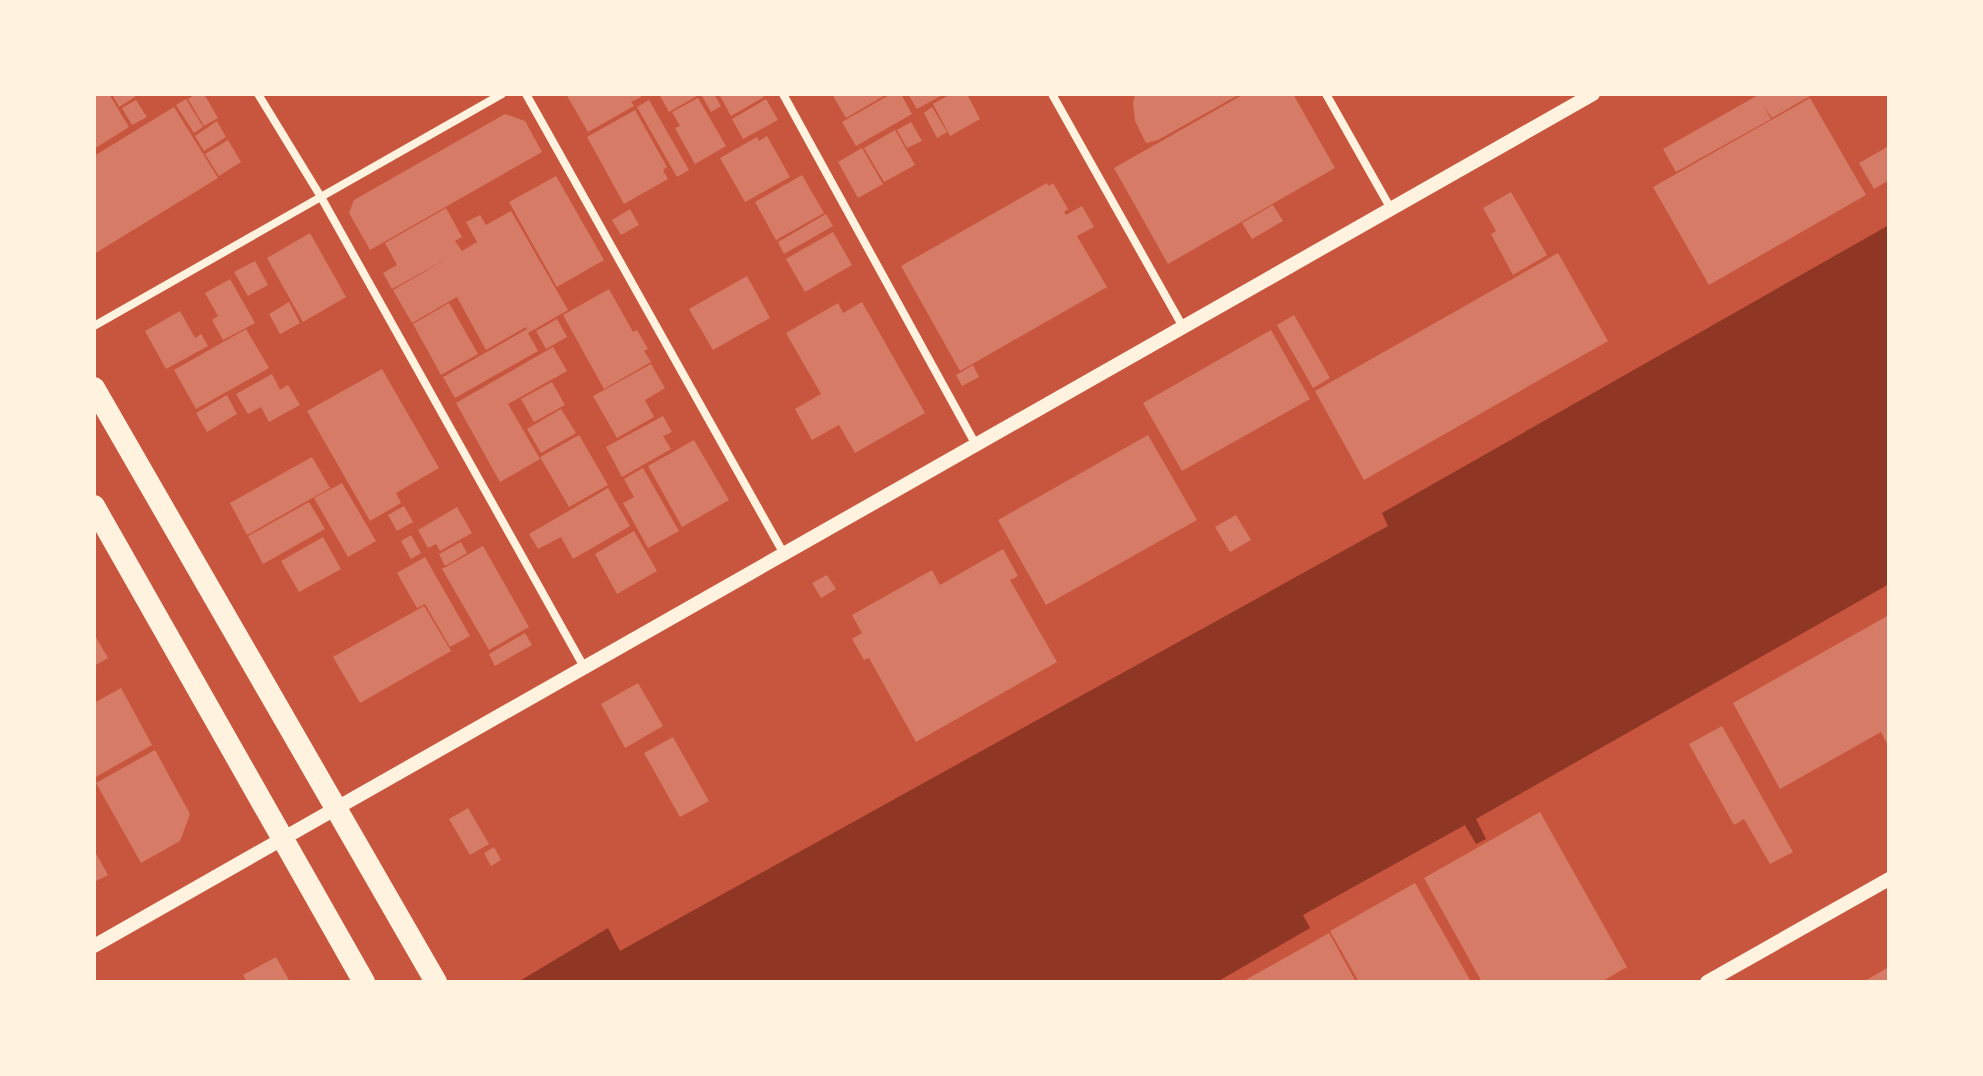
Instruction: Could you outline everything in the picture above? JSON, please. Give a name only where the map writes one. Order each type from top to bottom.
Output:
[{"type":"highway","points":[[94,388],[436,982]]},
{"type":"highway","points":[[94,506],[364,982]]},
{"type":"street","points":[[258,94],[321,197],[584,667]]},
{"type":"street","points":[[94,326],[502,94]]},
{"type":"street","points":[[526,94],[784,554]]},
{"type":"street","points":[[783,94],[976,445]]},
{"type":"street","points":[[1052,94],[1183,327]]},
{"type":"street","points":[[1326,94],[1391,209]]},
{"type":"street","points":[[94,946],[1586,96]]},
{"type":"street","points":[[1707,982],[1889,879]]},
{"type":"shaded area","points":[[1889,225],[1889,584],[1476,819],[1486,839],[1476,844],[1465,825],[1303,915],[1310,928],[1217,982],[518,982],[608,928],[620,951],[1388,526],[1382,513]]},
{"type":"building","points":[[94,94],[109,94],[129,127],[94,149]]},
{"type":"building","points":[[112,94],[134,94],[135,97],[119,107]]},
{"type":"building","points":[[204,94],[218,118],[204,126],[188,99]]},
{"type":"building","points":[[566,94],[640,94],[641,97],[631,102],[634,106],[588,132]]},
{"type":"building","points":[[659,94],[696,94],[697,96],[669,112]]},
{"type":"building","points":[[714,94],[721,106],[711,112],[702,96]]},
{"type":"building","points":[[719,94],[762,94],[764,97],[731,116]]},
{"type":"building","points":[[832,94],[887,94],[846,118]]},
{"type":"building","points":[[891,94],[901,94],[912,114],[856,146],[842,122]]},
{"type":"building","points":[[908,94],[944,94],[917,109]]},
{"type":"building","points":[[951,94],[967,94],[980,119],[950,136],[933,104]]},
{"type":"building","points":[[1135,94],[1240,94],[1158,140],[1146,143],[1135,121]]},
{"type":"building","points":[[1244,94],[1293,94],[1335,168],[1168,264],[1114,168]]},
{"type":"building","points":[[1760,94],[1810,96],[1772,118],[1763,105],[1771,119],[1676,172],[1663,149]]},
{"type":"building","points":[[698,98],[726,146],[695,164],[675,128],[680,126],[672,112]]},
{"type":"building","points":[[1810,98],[1866,195],[1709,285],[1653,187]]},
{"type":"building","points":[[186,99],[203,127],[194,133],[176,105]]},
{"type":"building","points":[[766,99],[778,120],[743,139],[732,119]]},
{"type":"building","points":[[136,100],[147,117],[132,125],[122,108]]},
{"type":"building","points":[[649,100],[689,170],[677,177],[637,107]]},
{"type":"building","points":[[174,107],[218,178],[94,254],[94,156]]},
{"type":"building","points":[[932,107],[947,132],[937,138],[924,113]]},
{"type":"building","points":[[635,110],[667,167],[663,170],[668,179],[624,204],[587,137]]},
{"type":"building","points":[[505,114],[525,121],[542,152],[370,250],[349,213],[354,200]]},
{"type":"building","points":[[217,121],[226,137],[204,151],[195,136]]},
{"type":"building","points":[[911,122],[922,141],[907,148],[897,130]]},
{"type":"building","points":[[895,130],[915,165],[884,182],[864,148]]},
{"type":"building","points":[[767,136],[790,177],[745,202],[720,158],[757,137],[759,141]]},
{"type":"building","points":[[228,140],[241,162],[219,176],[205,154]]},
{"type":"building","points":[[1889,146],[1889,180],[1874,189],[1859,163]]},
{"type":"building","points":[[862,148],[883,184],[858,198],[838,162]]},
{"type":"building","points":[[802,175],[824,213],[776,240],[755,202]]},
{"type":"building","points":[[556,176],[604,260],[557,287],[509,202]]},
{"type":"building","points":[[1047,183],[1049,186],[1053,183],[1068,209],[1064,212],[1066,215],[1082,206],[1094,227],[1077,236],[1107,287],[960,371],[901,266]]},
{"type":"building","points":[[1511,192],[1547,255],[1513,275],[1491,234],[1496,231],[1483,208]]},
{"type":"building","points":[[1273,205],[1283,221],[1252,239],[1242,223]]},
{"type":"building","points":[[446,208],[462,237],[455,241],[462,251],[477,242],[466,222],[480,215],[486,225],[511,211],[568,310],[528,333],[538,351],[455,398],[443,377],[527,329],[486,350],[457,297],[412,323],[393,290],[447,259],[392,289],[383,273],[397,265],[385,243]]},
{"type":"building","points":[[630,209],[639,225],[621,235],[612,220]]},
{"type":"building","points":[[826,214],[833,226],[784,254],[778,242]]},
{"type":"building","points":[[833,232],[852,265],[805,292],[786,259]]},
{"type":"building","points":[[310,233],[346,297],[303,322],[267,258]]},
{"type":"building","points":[[1558,253],[1608,341],[1364,480],[1315,391]]},
{"type":"building","points":[[255,261],[268,285],[248,296],[234,272]]},
{"type":"building","points":[[747,276],[770,318],[713,350],[689,309]]},
{"type":"building","points":[[230,279],[255,323],[223,340],[212,320],[218,316],[205,293]]},
{"type":"building","points":[[609,289],[633,332],[637,330],[648,349],[644,351],[651,362],[604,389],[563,315]]},
{"type":"building","points":[[289,302],[300,323],[280,334],[269,314]]},
{"type":"building","points":[[862,302],[925,413],[855,453],[839,425],[812,440],[795,409],[821,394],[786,333],[838,303],[843,313]]},
{"type":"building","points":[[449,303],[478,354],[441,375],[413,324]]},
{"type":"building","points":[[180,311],[195,338],[201,334],[208,346],[166,369],[145,331]]},
{"type":"building","points":[[1294,315],[1330,378],[1313,388],[1277,325]]},
{"type":"building","points":[[557,319],[567,337],[546,349],[536,331]]},
{"type":"building","points":[[246,329],[269,368],[196,409],[174,370]]},
{"type":"building","points":[[1271,330],[1310,399],[1182,471],[1143,403]]},
{"type":"building","points":[[553,347],[567,371],[508,404],[540,459],[500,482],[456,403]]},
{"type":"building","points":[[651,364],[665,388],[645,400],[654,417],[617,438],[593,396]]},
{"type":"building","points":[[973,365],[979,377],[962,386],[956,375]]},
{"type":"building","points":[[382,369],[439,468],[396,493],[401,503],[370,521],[307,411]]},
{"type":"building","points":[[272,374],[280,390],[288,385],[300,405],[269,422],[261,407],[248,414],[236,394]]},
{"type":"building","points":[[552,382],[565,405],[534,422],[521,399]]},
{"type":"building","points":[[227,395],[237,414],[207,432],[196,413]]},
{"type":"building","points":[[561,409],[576,433],[541,453],[527,429]]},
{"type":"building","points":[[663,416],[672,432],[663,436],[671,449],[622,477],[606,447]]},
{"type":"building","points":[[579,435],[608,485],[569,507],[540,457]]},
{"type":"building","points":[[1148,435],[1197,520],[1046,605],[998,520]]},
{"type":"building","points":[[694,440],[729,500],[682,527],[648,466]]},
{"type":"building","points":[[312,457],[330,488],[247,535],[230,503]]},
{"type":"building","points":[[643,468],[679,531],[648,548],[623,503],[634,497],[624,479]]},
{"type":"building","points":[[342,483],[376,541],[348,557],[314,498]]},
{"type":"building","points":[[608,488],[630,526],[573,559],[561,537],[538,549],[529,534]]},
{"type":"building","points":[[309,502],[325,529],[263,564],[248,536]]},
{"type":"building","points":[[404,506],[413,522],[397,531],[388,515]]},
{"type":"building","points":[[457,507],[472,533],[440,551],[436,544],[428,548],[418,530]]},
{"type":"building","points":[[1236,515],[1251,540],[1230,552],[1215,527]]},
{"type":"building","points":[[634,531],[657,571],[617,594],[595,554]]},
{"type":"building","points":[[411,535],[421,553],[411,559],[401,541]]},
{"type":"building","points":[[323,537],[341,569],[299,592],[281,561]]},
{"type":"building","points":[[461,542],[467,553],[445,566],[439,554]]},
{"type":"building","points":[[483,546],[529,627],[489,650],[442,569]]},
{"type":"building","points":[[1003,549],[1018,576],[1010,580],[1057,662],[916,742],[869,658],[864,660],[852,639],[862,633],[852,615],[932,570],[940,585]]},
{"type":"building","points":[[425,557],[470,636],[450,647],[425,604],[417,608],[397,573]]},
{"type":"building","points":[[827,575],[836,589],[821,598],[812,583]]},
{"type":"building","points":[[424,606],[451,651],[360,703],[333,657]]},
{"type":"building","points":[[1889,615],[1889,748],[1881,732],[1780,789],[1733,703]]},
{"type":"building","points":[[525,633],[532,645],[495,666],[489,654]]},
{"type":"building","points":[[94,634],[108,658],[94,666]]},
{"type":"building","points":[[638,683],[663,726],[625,748],[601,704]]},
{"type":"building","points":[[121,688],[152,745],[94,778],[94,703]]},
{"type":"building","points":[[1722,726],[1793,852],[1770,864],[1744,819],[1734,825],[1689,744]]},
{"type":"building","points":[[673,737],[709,801],[680,817],[644,753]]},
{"type":"building","points":[[155,750],[190,814],[180,841],[141,863],[96,783]]},
{"type":"building","points":[[468,808],[489,844],[470,855],[449,819]]},
{"type":"building","points":[[1540,812],[1627,967],[1601,982],[1482,982],[1424,878]]},
{"type":"building","points":[[494,847],[501,860],[491,866],[484,853]]},
{"type":"building","points":[[94,850],[108,875],[94,882]]},
{"type":"building","points":[[1415,883],[1470,980],[1359,982],[1330,931]]},
{"type":"building","points":[[1329,933],[1356,982],[1242,982]]},
{"type":"building","points":[[276,957],[290,982],[247,982],[243,975]]},
{"type":"building","points":[[1887,968],[1889,982],[1863,982]]}]
